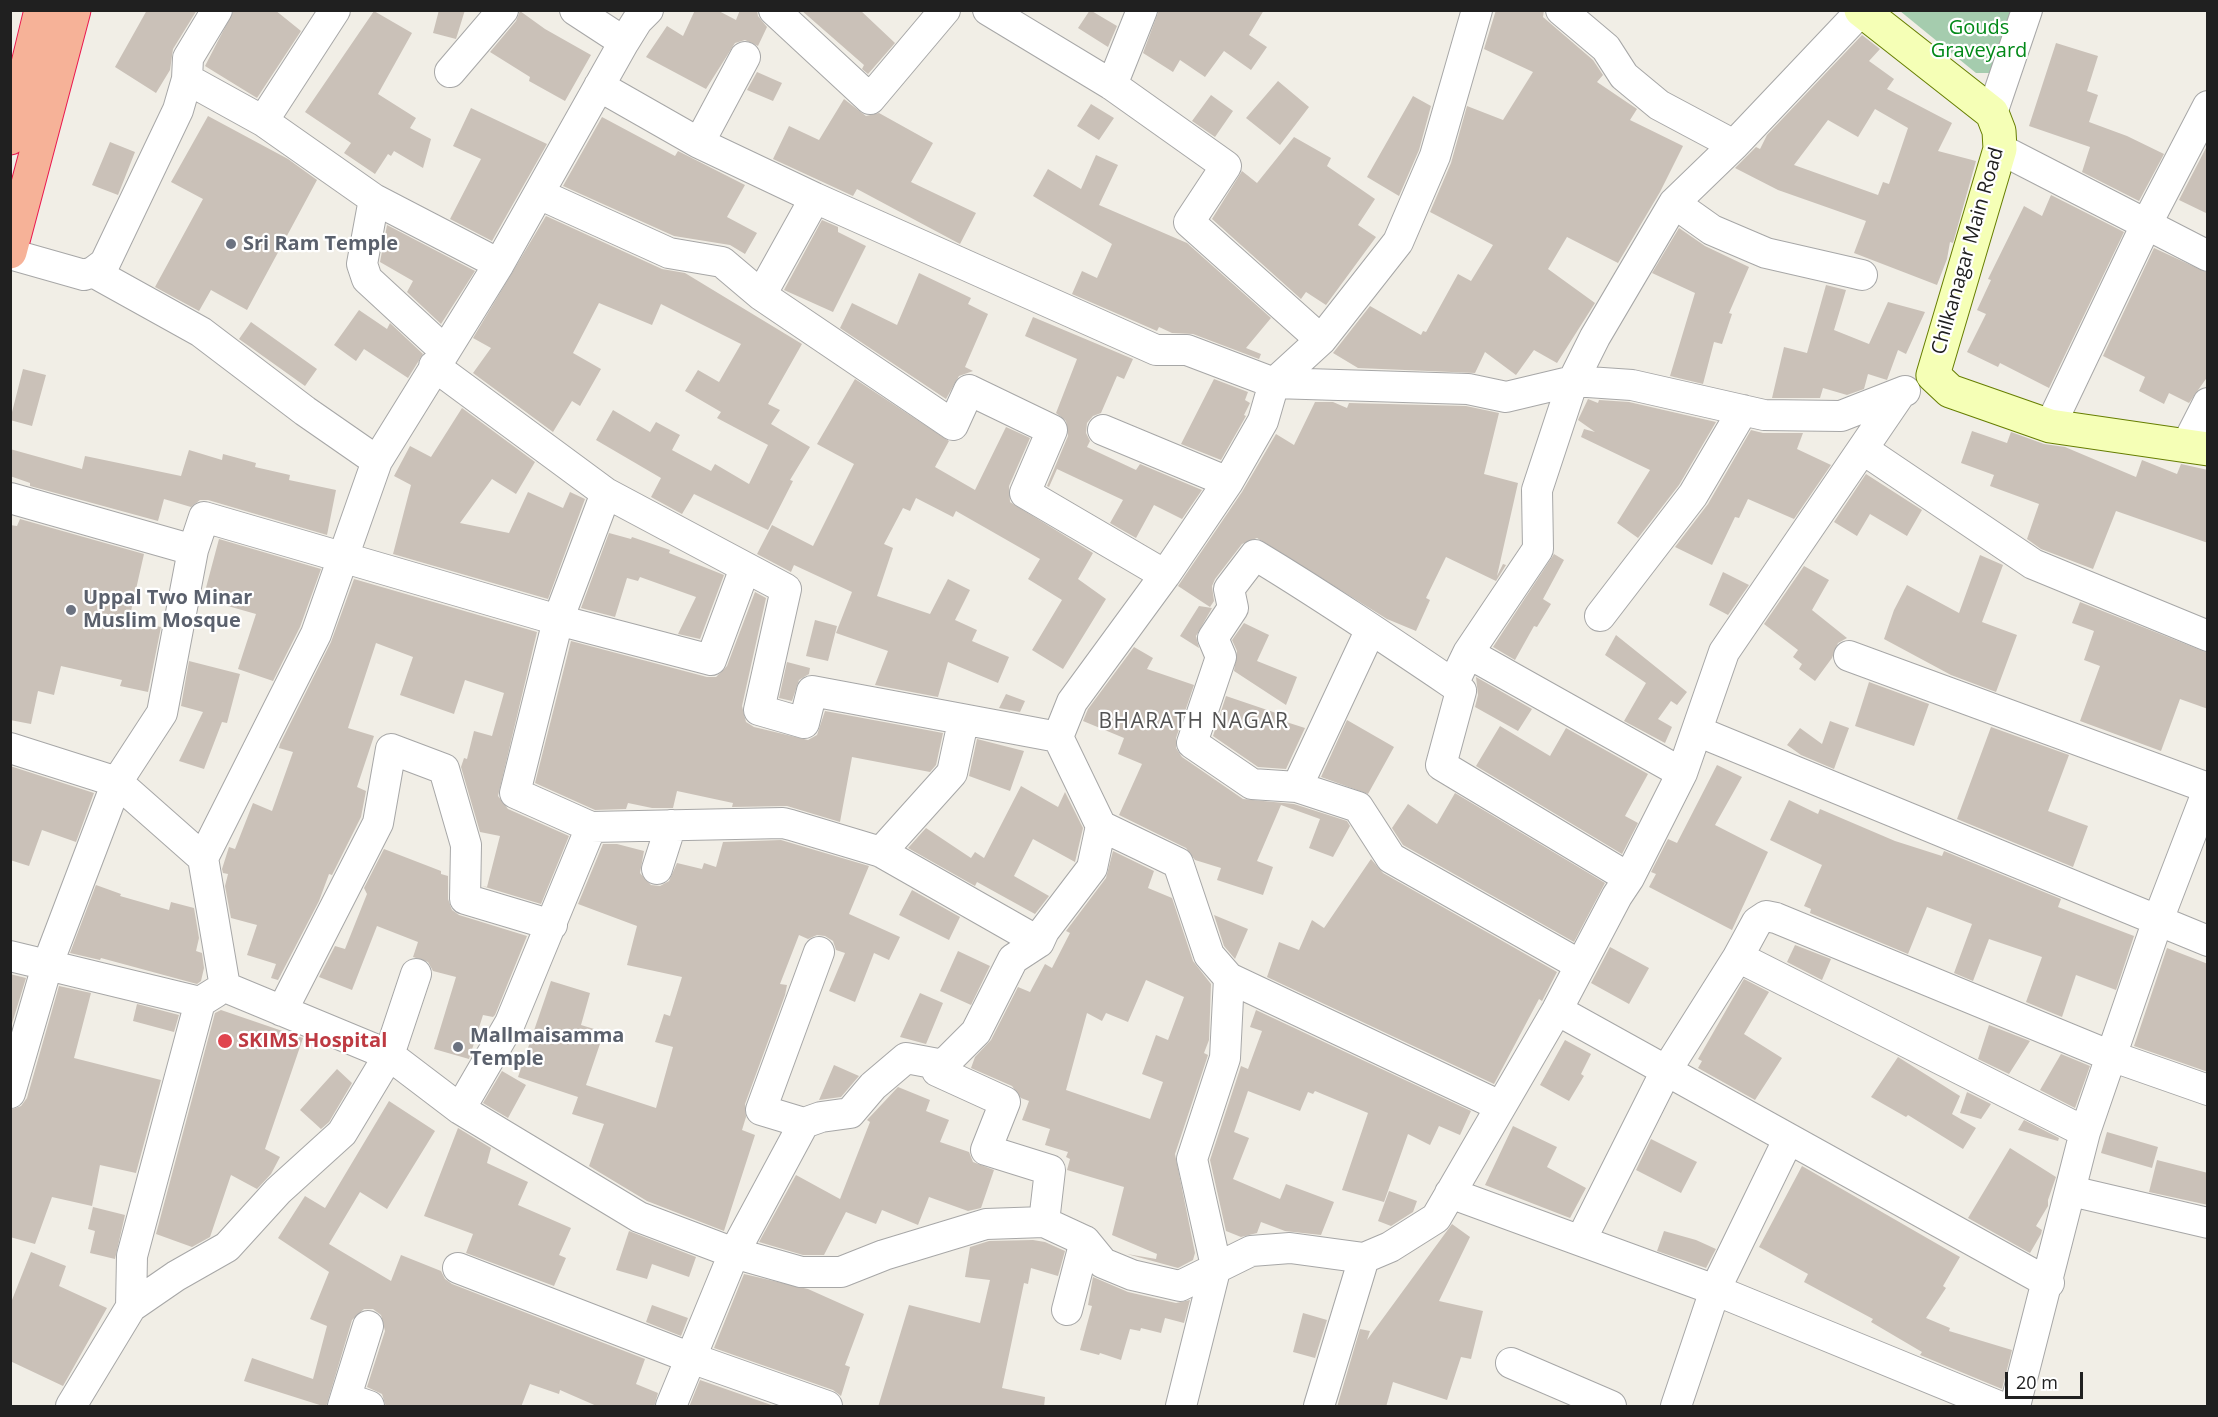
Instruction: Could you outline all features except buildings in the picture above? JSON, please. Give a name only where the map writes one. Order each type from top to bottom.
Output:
[{"type":"highway","points":[[10,138],[41,10]]},
{"type":"highway","points":[[10,253],[74,10]]},
{"type":"main road","points":[[1861,11],[1992,113]]},
{"type":"main road","name":"Chilkanagar Main Road","points":[[1992,113],[1999,131],[2000,149],[1933,375],[1950,391],[2050,426],[2197,447]]},
{"type":"street","points":[[10,253],[84,275],[93,272],[105,263],[178,110],[187,79],[188,58],[217,10]]},
{"type":"street","points":[[262,121],[335,10]]},
{"type":"street","points":[[450,72],[503,10]]},
{"type":"street","points":[[575,10],[624,42]]},
{"type":"street","points":[[131,1307],[132,1256],[213,994],[203,858],[308,653],[345,557],[377,461],[499,264],[624,42],[637,21],[648,10]]},
{"type":"street","points":[[774,10],[870,99],[945,10]]},
{"type":"street","points":[[988,10],[1112,85],[1226,166],[1189,222],[1321,340]]},
{"type":"street","points":[[1112,85],[1142,10]]},
{"type":"street","points":[[937,1071],[976,1032],[1013,958],[1039,942],[1044,931],[1092,868],[1101,826],[1058,737],[1072,702],[1165,575],[1228,482],[1263,421],[1274,383],[1321,340],[1398,242],[1435,156],[1477,10]]},
{"type":"street","points":[[1561,10],[1606,48],[1624,76],[1659,105],[1734,145]]},
{"type":"street","points":[[1992,113],[2027,10]]},
{"type":"street","points":[[1453,684],[1468,653],[1538,549],[1537,490],[1573,381],[1595,337],[1674,203],[1734,145],[1861,11]]},
{"type":"street","points":[[699,143],[745,57]]},
{"type":"street","points":[[187,79],[262,121],[374,199],[499,264]]},
{"type":"street","points":[[599,86],[699,143],[815,198],[1156,350],[1187,350],[1274,383],[1467,389],[1506,398],[1573,381],[1632,385],[1764,415],[1841,416],[1900,394],[1933,375]]},
{"type":"street","points":[[2050,426],[2146,225],[2208,106]]},
{"type":"street","points":[[2000,149],[2208,256]]},
{"type":"street","points":[[539,195],[669,253],[722,262],[762,295],[953,424],[969,390],[1052,430],[1024,493],[1165,575]]},
{"type":"street","points":[[762,295],[815,198]]},
{"type":"street","points":[[374,199],[362,264],[367,279],[439,358],[606,493],[786,589],[759,710],[804,723],[812,692],[963,722],[1058,737]]},
{"type":"street","points":[[1674,203],[1712,230],[1766,252],[1862,275]]},
{"type":"street","points":[[93,272],[201,332],[305,411],[377,461]]},
{"type":"street","points":[[10,956],[47,966],[213,994],[282,1011],[389,1055],[460,1109],[639,1217],[734,1253],[801,1272],[841,1272],[884,1255],[986,1224],[1044,1222],[1085,1240],[1103,1263],[1132,1275],[1180,1286],[1216,1266],[1251,1251],[1290,1248],[1364,1258],[1390,1247],[1436,1218],[1557,1010],[1617,896],[1629,878],[1682,773],[1724,652],[1864,450],[1900,394]]},
{"type":"street","points":[[2197,447],[2208,403]]},
{"type":"street","points":[[1600,616],[1694,495],[1743,410]]},
{"type":"street","points":[[1103,430],[1228,482]]},
{"type":"street","points":[[1864,450],[2033,564],[2208,636]]},
{"type":"street","points":[[606,493],[558,620],[515,793],[591,827],[783,823],[881,852],[1039,942]]},
{"type":"street","points":[[10,498],[193,550]]},
{"type":"street","points":[[10,1093],[47,966],[117,783],[162,713],[193,550],[204,517],[558,620],[711,660],[745,568]]},
{"type":"street","points":[[1580,965],[1391,858],[1358,807],[1297,787],[1252,784],[1192,743],[1221,657],[1213,638],[1233,608],[1229,589],[1255,555],[1371,629],[1461,691],[1441,765],[1629,878]]},
{"type":"street","points":[[1297,787],[1371,629]]},
{"type":"street","points":[[1468,653],[1682,773]]},
{"type":"street","points":[[1849,656],[2208,789],[2158,920],[2085,1132],[2049,1282],[2015,1407]]},
{"type":"street","points":[[881,852],[952,773],[963,722]]},
{"type":"street","points":[[1697,731],[2208,941]]},
{"type":"street","points":[[10,748],[117,783],[203,858]]},
{"type":"street","points":[[282,1011],[378,823],[391,750],[444,769],[466,845],[465,899],[552,925]]},
{"type":"street","points":[[657,869],[671,825]]},
{"type":"street","points":[[1101,826],[1178,863],[1209,955],[1229,978],[1500,1106]]},
{"type":"street","points":[[460,1109],[510,1023],[591,827]]},
{"type":"street","points":[[1581,1240],[1666,1071],[1738,957],[1757,922],[1766,916],[1776,918],[2111,1056],[2208,1090]]},
{"type":"street","points":[[819,952],[761,1110],[804,1123],[821,1117],[850,1113],[873,1086],[906,1058],[938,1064],[937,1071]]},
{"type":"street","points":[[1738,957],[2085,1132]]},
{"type":"street","points":[[71,1407],[131,1307],[176,1276],[227,1247],[278,1191],[342,1133],[389,1055],[416,974]]},
{"type":"street","points":[[1181,1407],[1216,1266],[1192,1159],[1225,1058],[1229,978]]},
{"type":"street","points":[[1557,1010],[1788,1140],[2049,1282]]},
{"type":"street","points":[[937,1071],[1005,1102],[986,1150],[1050,1170],[1044,1222]]},
{"type":"street","points":[[671,1407],[734,1253],[804,1123]]},
{"type":"street","points":[[1676,1407],[1715,1290],[1788,1140]]},
{"type":"street","points":[[2070,1191],[2208,1223]]},
{"type":"street","points":[[1450,1192],[1715,1290],[1998,1407]]},
{"type":"street","points":[[1067,1310],[1085,1240]]},
{"type":"street","points":[[1318,1407],[1364,1258]]},
{"type":"street","points":[[458,1268],[691,1358],[826,1407]]},
{"type":"street","points":[[353,1404],[368,1326]]},
{"type":"street","points":[[1511,1363],[1611,1407]]},
{"type":"green space","name":"Gouds Graveyard","points":[[1900,11],[2017,11],[1997,73],[1976,73]]},
{"type":"place","name":"Sri Ram Temple","points":[[231,244]]},
{"type":"place","name":"Uppal Two Minar Muslim Mosque","points":[[71,610]]},
{"type":"place","name":"SKIMS Hospital","points":[[225,1041]]},
{"type":"place","name":"Mallmaisamma Temple","points":[[458,1047]]},
{"type":"district","name":"BHARATH NAGAR","points":[[1194,722]]}]
